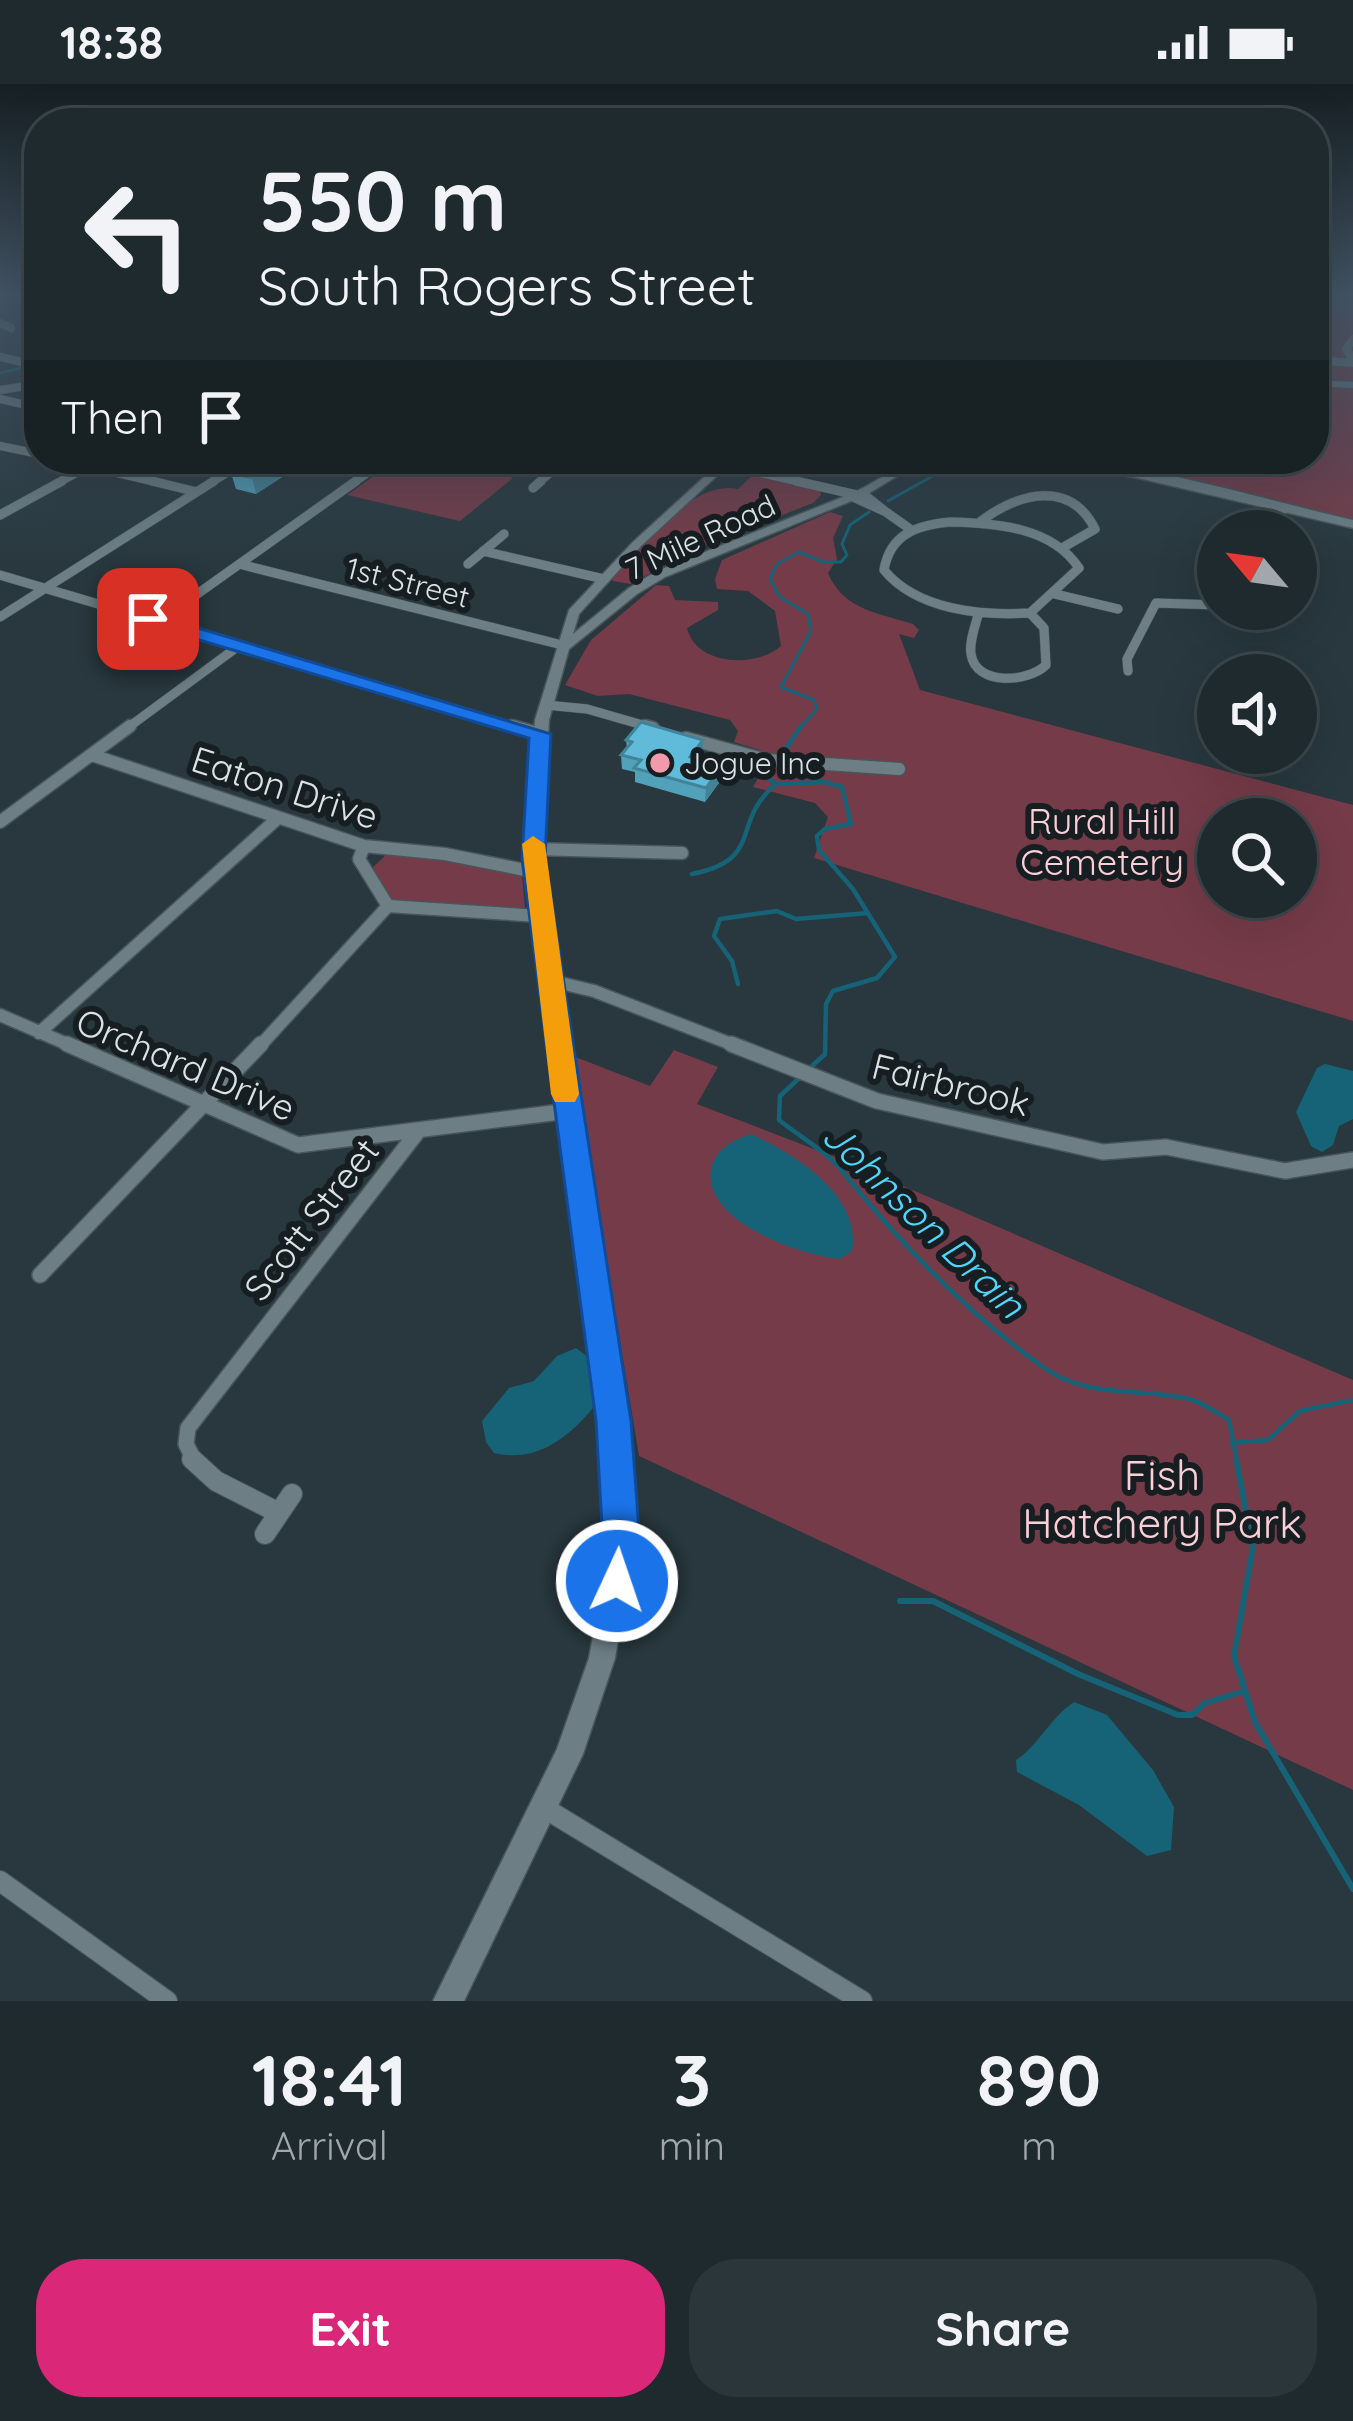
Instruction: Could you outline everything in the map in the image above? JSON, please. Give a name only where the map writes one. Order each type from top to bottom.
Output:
[{"type":"main road","points":[[1138,474],[1353,524]]},
{"type":"street","points":[[0,515],[74,474]]},
{"type":"street","points":[[122,474],[196,492]]},
{"type":"street","points":[[0,616],[225,474]]},
{"type":"street","points":[[158,622],[366,474]]},
{"type":"street","points":[[532,488],[549,474]]},
{"type":"street","points":[[448,2001],[546,1809],[603,1652],[622,1544],[618,1465],[539,916],[533,849],[540,734],[566,646],[568,622],[604,579],[715,474]]},
{"type":"street","points":[[777,474],[859,494],[910,530]]},
{"type":"street","name":"7 Mile Road","points":[[859,494],[894,474]]},
{"type":"street","name":"7 Mile Road","points":[[566,646],[623,598],[661,574],[910,474]]},
{"type":"street","points":[[981,521],[1020,498],[1069,497],[1086,507],[1095,530],[1062,548]]},
{"type":"street","points":[[939,520],[981,521],[1062,548],[1075,557],[1079,568],[1030,614],[978,615],[905,591],[887,579],[888,552],[910,530],[939,520]]},
{"type":"street","points":[[468,564],[504,534]]},
{"type":"street","points":[[483,551],[604,579]]},
{"type":"street","name":"1st Street","points":[[239,564],[566,646]]},
{"type":"street","points":[[0,575],[540,734]]},
{"type":"street","points":[[1055,594],[1118,609]]},
{"type":"street","points":[[1127,671],[1127,659],[1156,603],[1197,604]]},
{"type":"street","points":[[978,615],[970,651],[974,663],[981,671],[1018,678],[1036,675],[1046,664],[1044,628],[1030,614]]},
{"type":"street","points":[[0,822],[240,645]]},
{"type":"street","points":[[546,705],[587,709],[767,760],[899,769]]},
{"type":"street","name":"Eaton Drive","points":[[92,754],[364,846],[445,854],[535,872]]},
{"type":"street","points":[[39,1033],[278,818]]},
{"type":"street","points":[[364,846],[359,860],[362,868],[388,906]]},
{"type":"street","points":[[533,849],[682,853]]},
{"type":"street","points":[[388,906],[539,916]]},
{"type":"street","points":[[40,1275],[388,906]]},
{"type":"street","name":"Fairbrook","points":[[548,980],[594,991],[925,1114],[1091,1150],[1166,1147],[1285,1171],[1353,1160]]},
{"type":"street","name":"Orchard Drive","points":[[0,1016],[298,1144],[568,1111]]},
{"type":"street","name":"Scott Street","points":[[279,1514],[198,1469],[183,1447],[192,1420],[419,1130]]},
{"type":"street","points":[[265,1534],[292,1494]]},
{"type":"street","points":[[546,1809],[862,2001]]},
{"type":"street","points":[[0,1881],[167,2001]]},
{"type":"green space","points":[[1329,384],[1353,384],[1353,522],[1317,514],[1317,510],[1139,474],[1329,474]]},
{"type":"green space","points":[[377,474],[507,474],[513,478],[460,521],[347,495]]},
{"type":"green space","points":[[754,474],[820,490],[821,495],[813,503],[693,550],[630,584],[613,581],[653,533],[686,505],[703,494],[738,489]]},
{"type":"green space","name":"Rural Hill Cemetery","points":[[830,512],[843,516],[833,538],[837,559],[828,573],[853,602],[919,630],[914,638],[899,634],[920,690],[1197,764],[1197,774],[1236,774],[1353,805],[1353,1021],[814,858],[828,817],[815,803],[753,787],[772,754],[734,742],[738,731],[730,720],[629,694],[598,696],[565,685],[591,640],[656,585],[669,586],[675,600],[718,602],[718,610],[687,628],[693,641],[714,656],[757,658],[781,646],[775,611],[748,591],[717,589],[715,579],[722,560]]},
{"type":"green space","points":[[386,855],[436,855],[522,873],[525,909],[397,902],[382,892],[371,869]]},
{"type":"green space","name":"Fish Hatchery Park","points":[[674,1050],[718,1067],[697,1104],[845,1161],[1353,1380],[1353,1790],[639,1456],[573,1056],[650,1086]]},
{"type":"water","points":[[1325,1064],[1353,1071],[1353,1119],[1339,1126],[1333,1145],[1322,1152],[1311,1146],[1296,1112],[1317,1068]]},
{"type":"water","points":[[751,1134],[787,1153],[836,1195],[847,1212],[852,1251],[840,1259],[801,1251],[757,1232],[722,1205],[713,1188],[713,1163],[726,1146]]},
{"type":"water","points":[[576,1348],[588,1357],[594,1407],[550,1446],[524,1455],[494,1453],[486,1442],[482,1421],[509,1388],[534,1381],[557,1356]]},
{"type":"water","points":[[1074,1702],[1107,1715],[1153,1770],[1174,1807],[1171,1850],[1147,1856],[1079,1805],[1017,1772],[1016,1760]]},
{"type":"building","name":"Jogue Inc","points":[[641,722],[703,740],[690,757],[721,766],[706,788],[634,768],[641,760],[621,755]]},
{"type":"waterway","name":"Johnson Drain","points":[[888,501],[936,474]]},
{"type":"waterway","name":"Johnson Drain","points":[[799,729],[817,709],[814,700],[781,687],[811,631],[808,614],[780,597],[770,579],[777,564],[799,552],[823,562],[841,562],[847,555],[842,544],[850,525],[869,512]]},
{"type":"waterway","name":"Johnson Drain","points":[[776,784],[767,777],[799,729]]},
{"type":"waterway","name":"Johnson Drain","points":[[776,784],[825,782],[842,787],[851,824],[825,829],[817,836],[819,850],[868,913]]},
{"type":"waterway","points":[[692,874],[730,859],[739,849],[753,812],[776,784]]},
{"type":"waterway","points":[[738,984],[732,961],[714,936],[720,919],[777,911],[796,919],[868,913]]},
{"type":"waterway","name":"Johnson Drain","points":[[868,913],[895,957],[877,978],[833,991],[826,1004],[825,1054],[780,1096],[779,1120],[836,1165],[937,1277],[1046,1369],[1079,1384],[1189,1399],[1229,1420],[1233,1443]]},
{"type":"waterway","points":[[1233,1443],[1268,1440],[1300,1411],[1353,1400]]},
{"type":"waterway","name":"Johnson Drain","points":[[1233,1443],[1237,1462]]},
{"type":"waterway","name":"Johnson Drain","points":[[1236,1459],[1253,1547],[1234,1656],[1255,1722],[1353,1889]]},
{"type":"waterway","points":[[900,1601],[933,1601],[1078,1674],[1178,1715],[1192,1715],[1205,1703],[1245,1691]]},
{"type":"slow traffic","points":[[533,844],[565,1094]]},
{"type":"place","name":"Jogue Inc","points":[[660,763]]},
{"type":"route","points":[[148,619],[540,734],[533,859],[614,1421],[622,1544],[617,1581]]}]
